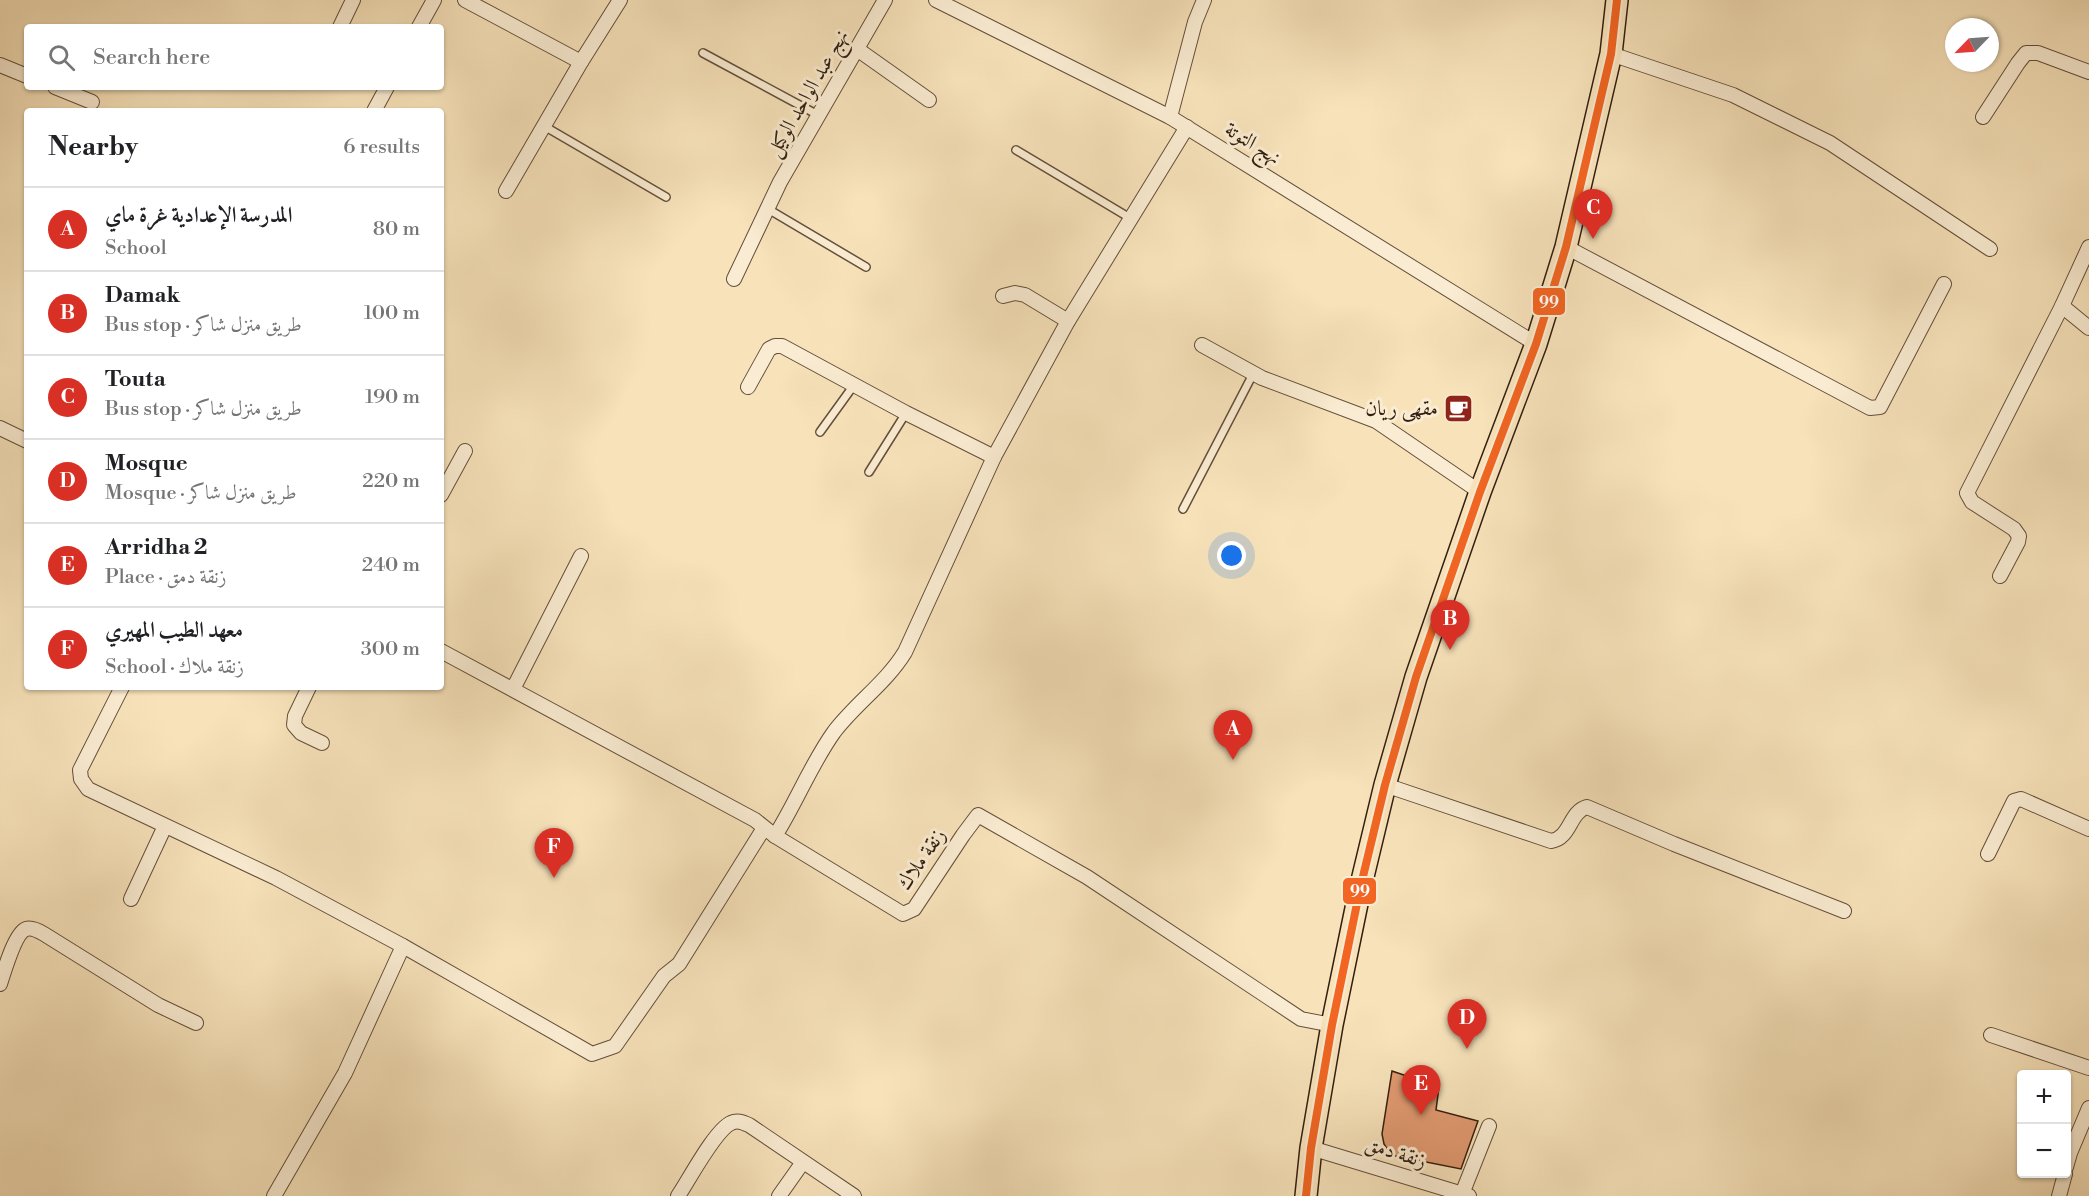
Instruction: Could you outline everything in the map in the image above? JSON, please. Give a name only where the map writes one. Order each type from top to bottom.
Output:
[{"type":"main road","points":[[1306,1196],[1311,1148],[1332,1024],[1360,889],[1385,785],[1416,677],[1479,492],[1536,344],[1566,247],[1611,54],[1617,0]]},
{"type":"street","points":[[341,24],[352,0]]},
{"type":"street","points":[[421,24],[434,0]]},
{"type":"street","points":[[465,0],[581,62]]},
{"type":"street","points":[[506,191],[620,0]]},
{"type":"street","name":"نهج عبد الواحد الوكيل","points":[[734,279],[780,182],[885,0]]},
{"type":"street","name":"نهج التوتة","points":[[936,0],[1170,117],[1536,344]]},
{"type":"street","points":[[1170,117],[1195,22],[1204,0]]},
{"type":"street","points":[[857,49],[929,100]]},
{"type":"street","points":[[1983,117],[2026,53],[2038,53],[2089,72]]},
{"type":"street","points":[[1611,54],[1733,95],[1830,143],[1990,249]]},
{"type":"street","points":[[0,65],[24,75]]},
{"type":"street","points":[[62,90],[92,102]]},
{"type":"street","points":[[376,108],[385,90]]},
{"type":"street","points":[[120,690],[82,762],[81,779],[93,793],[276,878],[404,946],[592,1054],[615,1046],[664,976],[679,964],[834,732],[858,704],[888,676],[905,652],[994,457],[1068,321],[1187,127]]},
{"type":"street","points":[[1566,247],[1870,408],[1880,406],[1944,284]]},
{"type":"street","points":[[2000,576],[2019,536],[2014,529],[1972,502],[1967,493],[2062,306],[2089,247]]},
{"type":"street","points":[[1004,296],[1015,293],[1025,295],[1068,321]]},
{"type":"street","points":[[2062,306],[2089,328]]},
{"type":"street","points":[[748,387],[769,350],[778,345],[994,457]]},
{"type":"street","points":[[1202,345],[1252,374],[1376,421],[1479,492]]},
{"type":"street","points":[[0,428],[24,440]]},
{"type":"street","points":[[444,489],[465,450]]},
{"type":"street","points":[[513,689],[581,556]]},
{"type":"street","name":"زنقة ملاك","points":[[444,653],[755,820],[769,832],[903,914],[914,909],[978,815],[1087,877],[1301,1019],[1332,1024]]},
{"type":"street","points":[[308,690],[295,716],[294,725],[301,733],[322,743]]},
{"type":"street","points":[[1385,785],[1551,841],[1563,837],[1578,811],[1587,807],[1844,911]]},
{"type":"street","points":[[1988,854],[2017,799],[2089,829]]},
{"type":"street","points":[[131,899],[165,826]]},
{"type":"street","points":[[0,984],[20,933],[28,928],[44,934],[158,1005],[196,1023]]},
{"type":"street","points":[[274,1196],[345,1073],[404,946]]},
{"type":"street","points":[[1991,1035],[2089,1068]]},
{"type":"street","points":[[2071,1151],[2089,1108]]},
{"type":"street","points":[[678,1196],[715,1139],[732,1122],[737,1121],[748,1125],[854,1196]]},
{"type":"street","points":[[1466,1195],[1490,1126]]},
{"type":"street","name":"زنقة دمق","points":[[1311,1148],[1466,1195]]},
{"type":"street","points":[[779,1196],[803,1162]]},
{"type":"street","points":[[2059,1196],[2064,1178]]},
{"type":"lane","points":[[703,53],[818,115]]},
{"type":"lane","points":[[544,126],[666,197]]},
{"type":"lane","points":[[1016,150],[1130,218]]},
{"type":"lane","points":[[768,209],[866,267]]},
{"type":"lane","points":[[1183,509],[1252,374]]},
{"type":"lane","points":[[820,432],[854,385]]},
{"type":"lane","points":[[869,472],[906,413]]},
{"type":"building","points":[[1392,1071],[1439,1087],[1436,1110],[1478,1121],[1461,1169],[1391,1155],[1384,1144],[1382,1134]]},
{"type":"transit line","name":"99","points":[[1306,1196],[1311,1148],[1332,1025],[1360,889],[1385,785],[1416,677],[1480,492],[1536,344],[1566,247],[1611,54],[1617,0]]},
{"type":"place","name":"Touta","points":[[1593,239]]},
{"type":"place","name":"مقهى ريان","points":[[1459,408]]},
{"type":"place","name":"Damak","points":[[1450,650]]},
{"type":"place","name":"المدرسة الإعدادية غرة ماي","points":[[1233,760]]},
{"type":"place","name":"معهد الطيب المهيري","points":[[554,878]]},
{"type":"place","name":"Mosque","points":[[1467,1049]]},
{"type":"place","name":"Arridha 2","points":[[1421,1115]]}]
